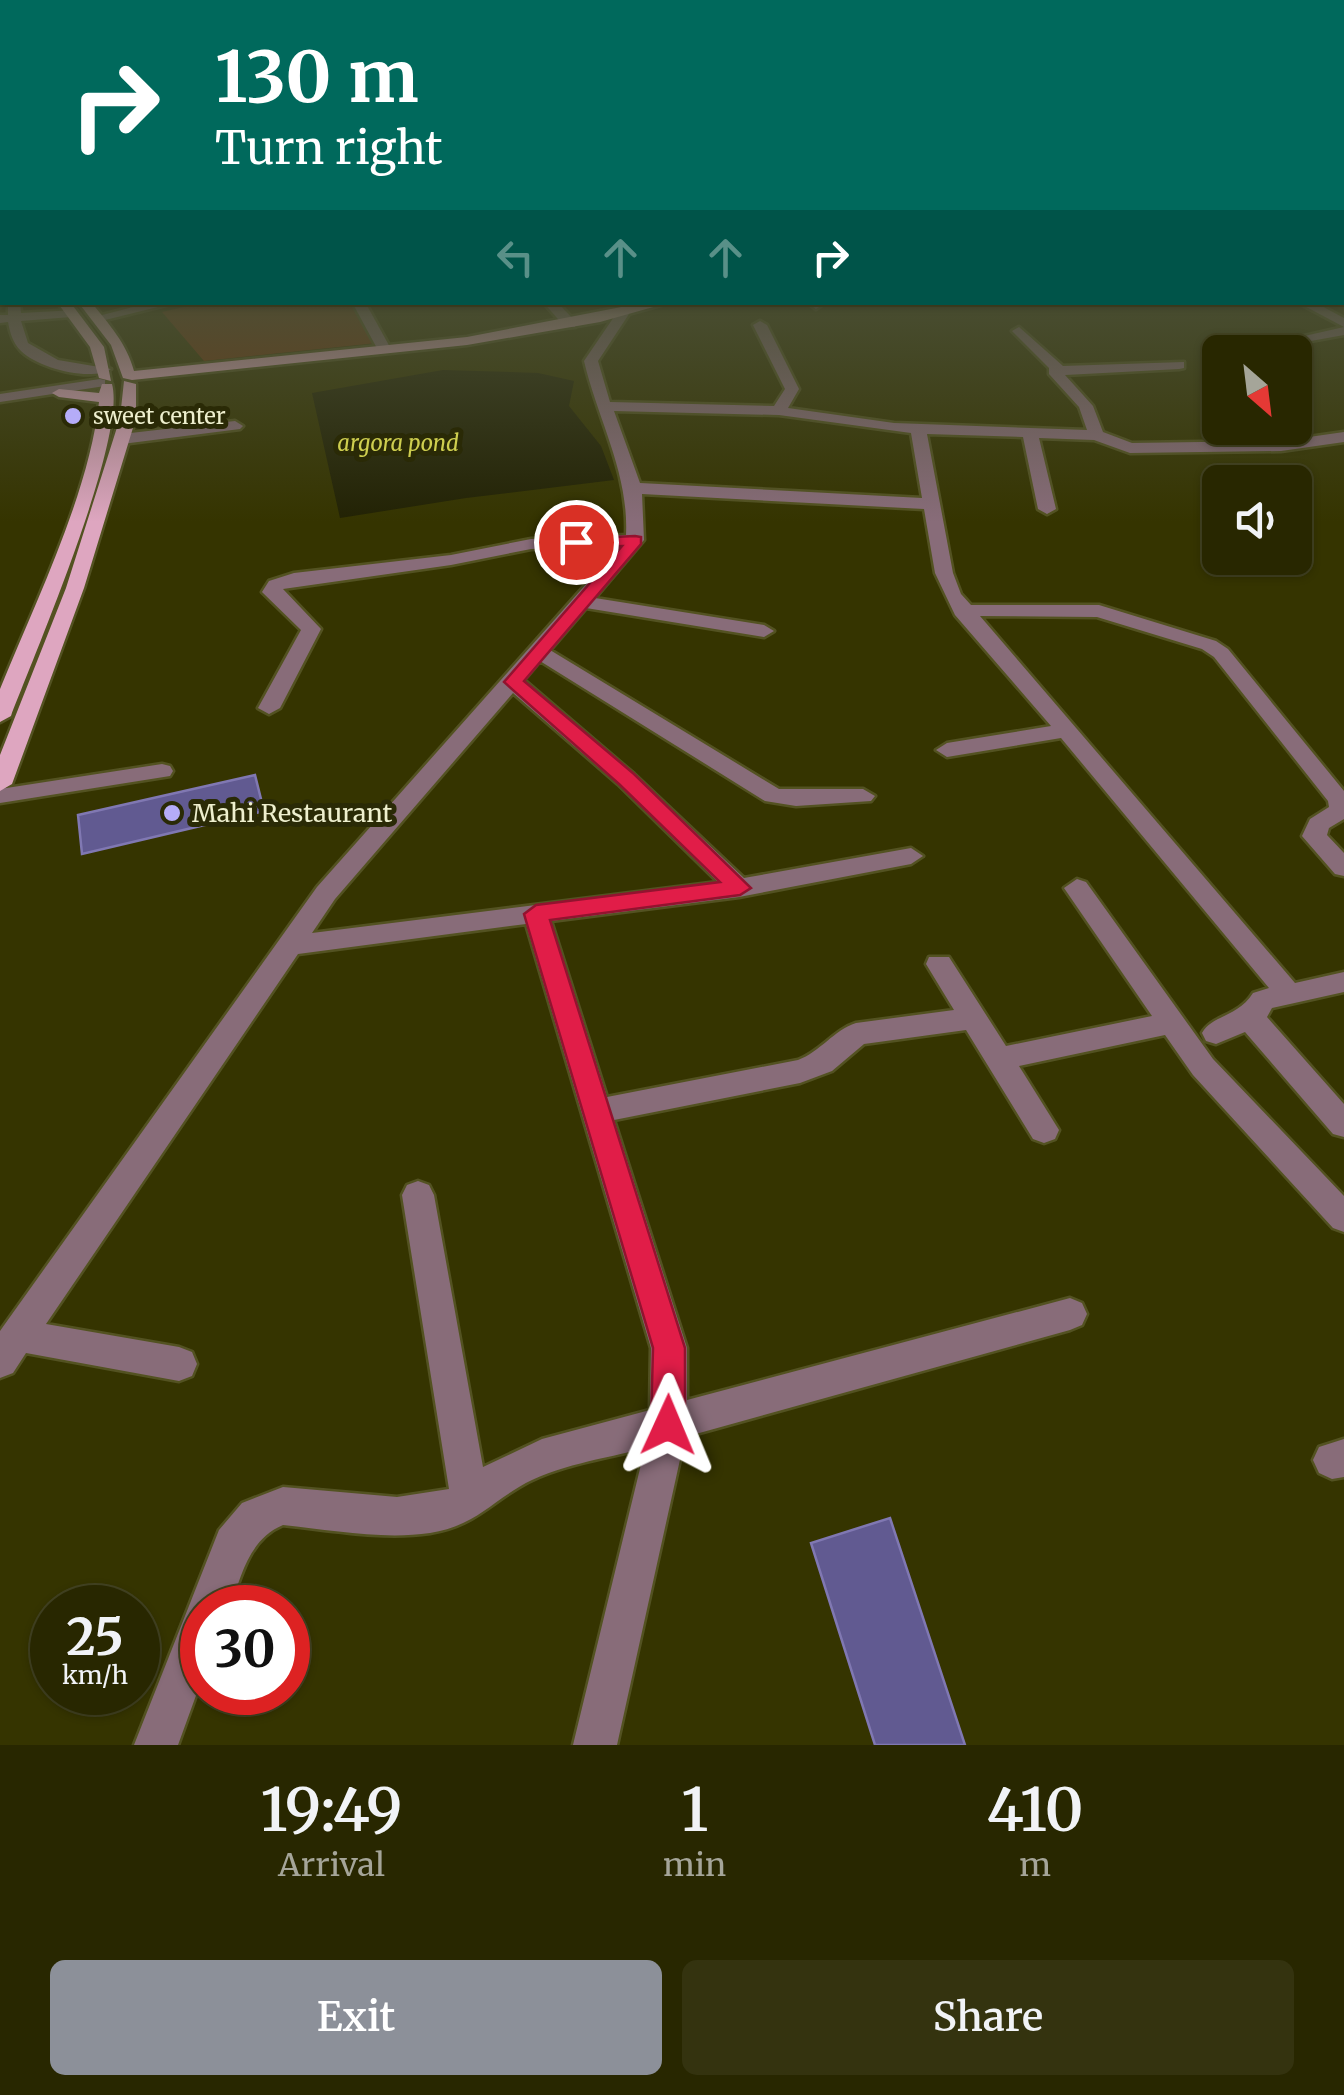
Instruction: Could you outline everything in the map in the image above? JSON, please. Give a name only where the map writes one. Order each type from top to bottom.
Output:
[{"type":"main road","points":[[0,716],[84,494],[106,421],[100,358]]},
{"type":"main road","points":[[0,784],[74,588],[122,439],[128,418],[130,378],[126,358]]},
{"type":"main road","points":[[59,392],[130,378],[301,358]]},
{"type":"street","points":[[50,358],[105,383]]},
{"type":"street","points":[[179,1364],[9,1348],[326,892],[635,540],[638,521],[627,455],[592,358]]},
{"type":"street","points":[[777,358],[792,388],[779,411]]},
{"type":"street","points":[[1048,358],[1058,369],[1179,365]]},
{"type":"street","points":[[1058,369],[1055,374],[1086,406],[1096,436]]},
{"type":"street","points":[[7,397],[105,383]]},
{"type":"street","points":[[7,397],[59,392]]},
{"type":"street","points":[[607,406],[779,411],[918,428],[1096,436],[1124,448],[1291,445]]},
{"type":"street","points":[[122,439],[235,426]]},
{"type":"street","points":[[918,428],[944,573],[962,610],[1289,994]]},
{"type":"street","points":[[1030,432],[1047,509]]},
{"type":"street","points":[[1312,442],[1344,437]]},
{"type":"street","points":[[632,488],[932,504]]},
{"type":"street","points":[[269,708],[311,629],[277,601],[271,592],[276,585],[294,579],[451,560],[531,544],[635,540]]},
{"type":"street","points":[[584,602],[764,631]]},
{"type":"street","points":[[962,610],[1099,611],[1210,646],[1221,653],[1340,800],[1342,810],[1314,828],[1314,836],[1344,868]]},
{"type":"street","points":[[540,652],[773,796],[796,800],[863,796]]},
{"type":"street","points":[[513,682],[626,779],[740,888]]},
{"type":"street","points":[[948,750],[1064,732]]},
{"type":"street","points":[[0,796],[162,771]]},
{"type":"street","points":[[291,945],[740,888],[911,856]]},
{"type":"street","points":[[1077,888],[1203,1066],[1344,1218]]},
{"type":"street","points":[[536,914],[669,1348],[668,1425],[595,1745]]},
{"type":"street","points":[[939,964],[1044,1130]]},
{"type":"street","points":[[1216,1033],[1253,1016],[1263,1000],[1344,982]]},
{"type":"street","points":[[1253,1016],[1256,1027],[1344,1125]]},
{"type":"street","points":[[597,1111],[800,1071],[822,1063],[856,1034],[973,1018]]},
{"type":"street","points":[[999,1059],[1172,1023]]},
{"type":"street","points":[[418,1195],[470,1501]]},
{"type":"street","points":[[218,1585],[233,1544],[256,1518],[283,1506],[397,1516],[433,1513],[470,1501],[506,1473],[542,1458],[1070,1314]]},
{"type":"street","points":[[156,1745],[180,1682]]},
{"type":"water","name":"argora pond","points":[[443,370],[538,373],[574,381],[569,406],[601,446],[614,480],[340,518],[312,393]]},
{"type":"building","name":"Mahi Restaurant","points":[[255,775],[264,811],[82,854],[78,815]]},
{"type":"building","points":[[890,1518],[965,1745],[875,1745],[811,1543]]},
{"type":"place","name":"sweet center","points":[[73,416]]},
{"type":"place","name":"Mahi Restaurant","points":[[172,813]]},
{"type":"route","points":[[576,542],[635,540],[513,682],[626,779],[740,888],[536,914],[669,1348],[668,1425]]}]
